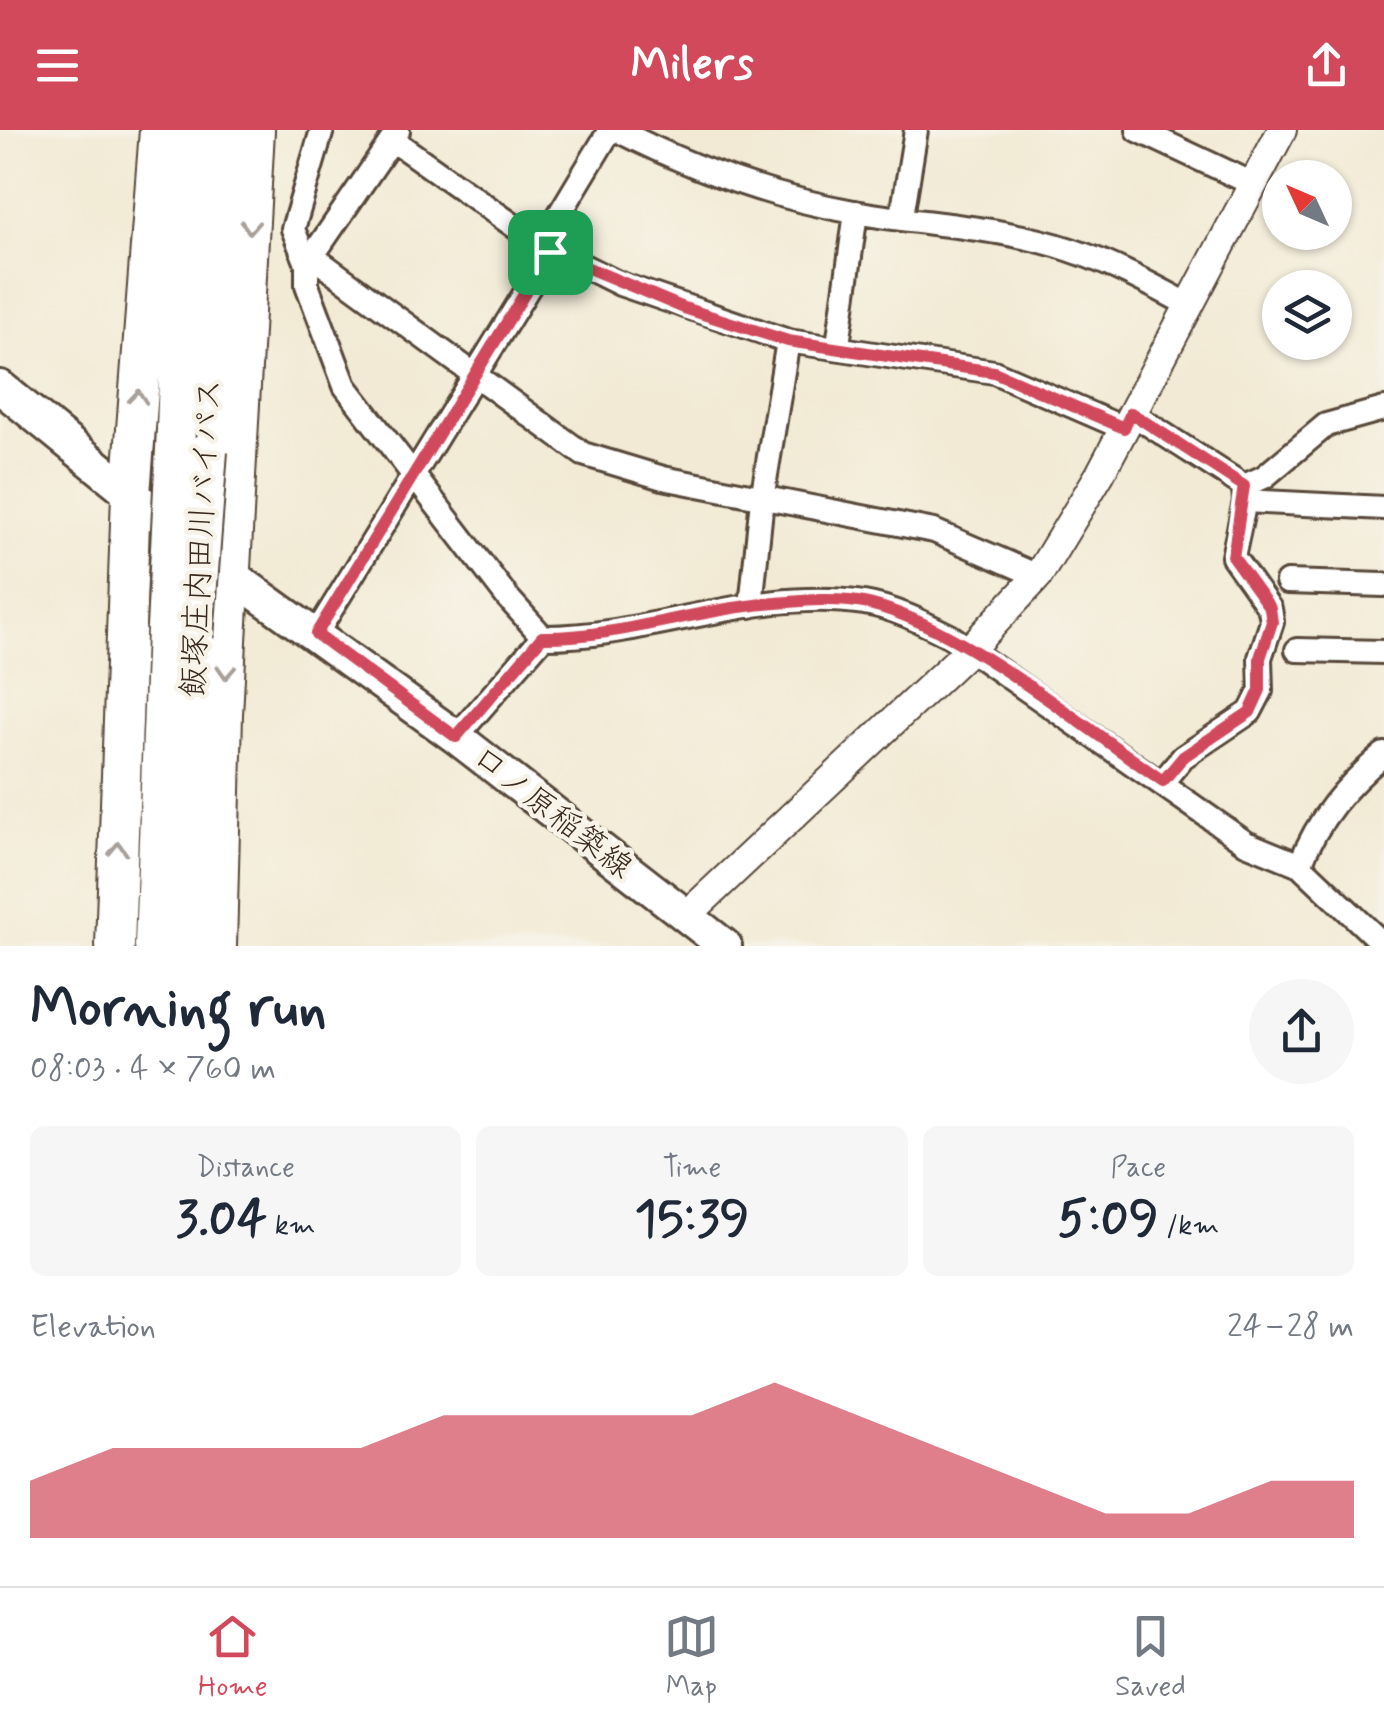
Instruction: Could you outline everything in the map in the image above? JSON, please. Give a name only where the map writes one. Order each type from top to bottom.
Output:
[{"type":"highway","points":[[115,946],[130,494],[160,130]]},
{"type":"highway","name":"飯塚庄内田川バイパス","points":[[183,946],[176,429],[188,130]]},
{"type":"highway","name":"飯塚庄内田川バイパス","points":[[154,946],[180,633],[208,451],[222,130]]},
{"type":"highway","points":[[217,946],[231,575],[255,130]]},
{"type":"main road","name":"口ノ原稲築線","points":[[0,387],[231,575],[456,737],[725,946]]},
{"type":"street","points":[[322,130],[294,230],[310,260],[583,454],[663,478],[934,531],[986,550],[1038,576]]},
{"type":"street","points":[[316,634],[474,373],[610,130]]},
{"type":"street","points":[[618,130],[732,182],[856,212],[1018,235],[1071,250],[1124,270],[1189,305]]},
{"type":"street","points":[[902,216],[916,130]]},
{"type":"street","points":[[1138,130],[1253,184]]},
{"type":"street","points":[[685,917],[969,650],[1038,576],[1070,529],[1282,130]]},
{"type":"street","points":[[542,637],[345,386],[306,285],[310,260],[396,135],[546,249],[684,308],[788,341],[838,345],[994,372],[1127,421],[1245,494],[1384,508]]},
{"type":"street","points":[[838,345],[856,212]]},
{"type":"street","points":[[751,606],[762,499],[788,341]]},
{"type":"street","points":[[1163,781],[1183,757],[1250,712],[1260,690],[1260,658],[1272,622],[1270,608],[1233,557],[1245,494],[1326,425],[1384,409]]},
{"type":"street","points":[[1287,582],[1384,585]]},
{"type":"street","points":[[456,737],[542,637],[751,606],[825,600],[865,603],[906,615],[969,650],[1246,842],[1300,865],[1384,945]]},
{"type":"street","points":[[1297,650],[1384,652]]},
{"type":"street","points":[[1300,865],[1313,831],[1329,809],[1379,766]]},
{"type":"route","points":[[550,252],[684,308],[788,341],[881,351],[994,372],[1124,428],[1131,413],[1194,451],[1244,486],[1245,501],[1233,557],[1270,608],[1272,622],[1260,658],[1260,690],[1250,712],[1183,757],[1163,781],[950,636],[906,615],[865,603],[825,600],[751,606],[563,637],[542,637],[456,737],[316,634],[550,252]]}]
